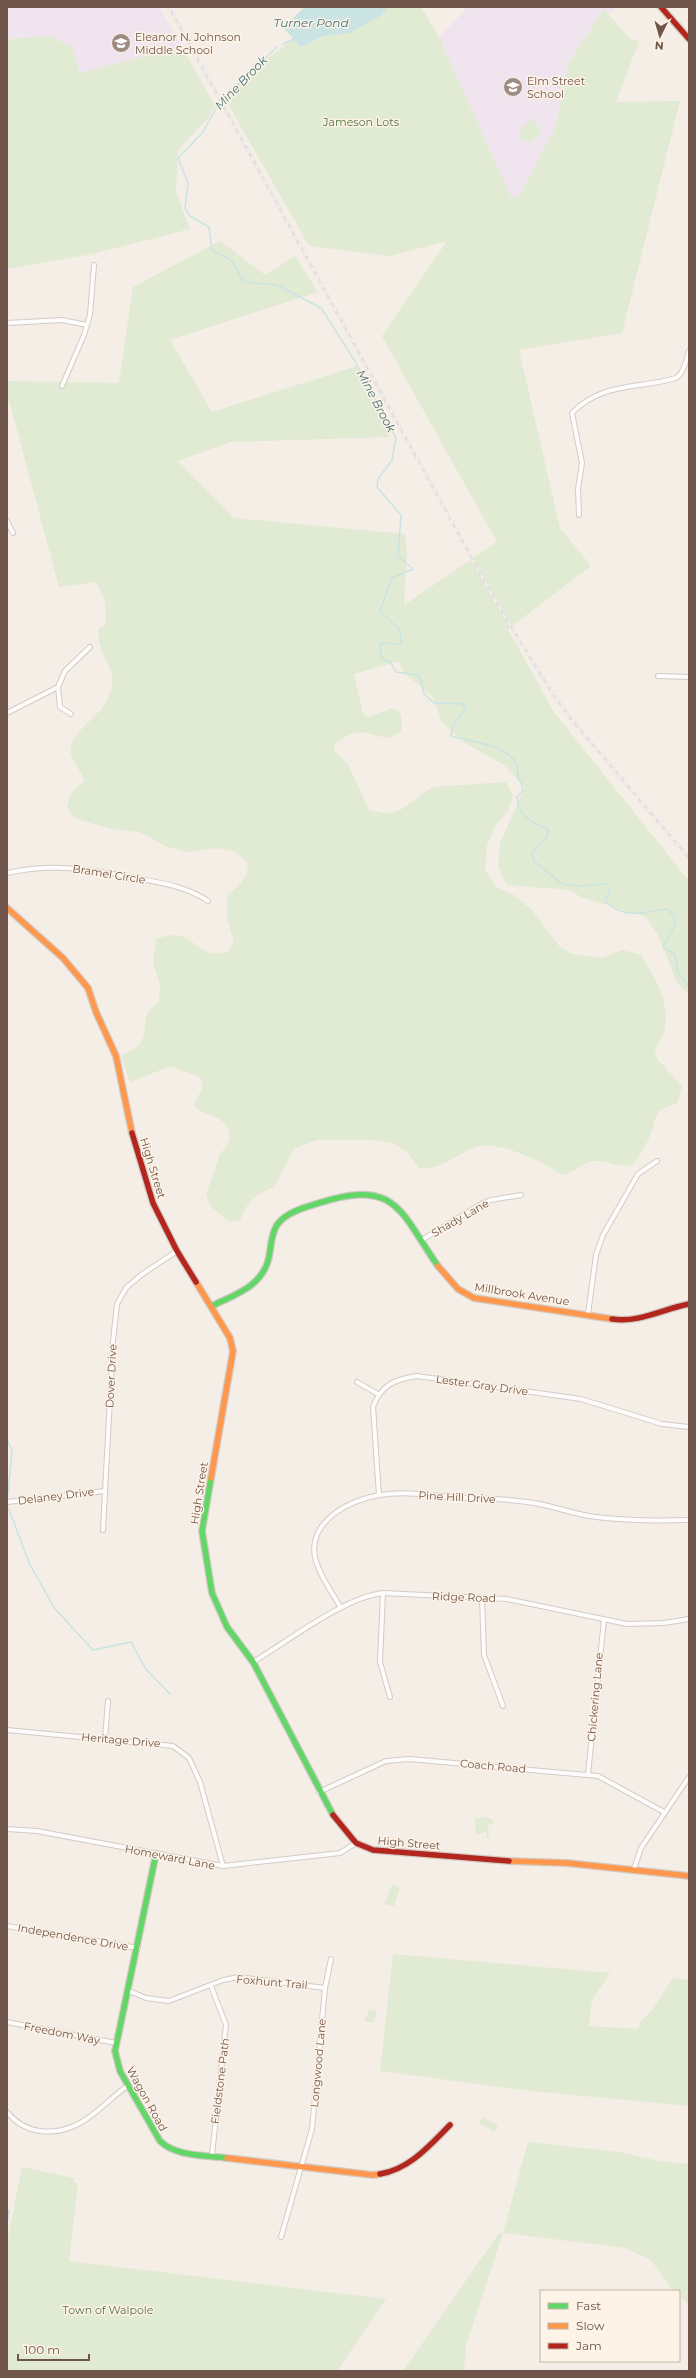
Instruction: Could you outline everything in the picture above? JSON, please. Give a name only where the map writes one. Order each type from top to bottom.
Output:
[{"type":"street","points":[[661,7],[689,39]]},
{"type":"street","points":[[62,386],[87,325],[94,265]]},
{"type":"street","points":[[7,324],[62,320],[87,325]]},
{"type":"street","points":[[579,515],[578,489],[582,463],[572,413],[590,399],[615,389],[676,378],[684,368],[689,351]]},
{"type":"street","points":[[7,521],[13,533]]},
{"type":"street","points":[[71,714],[60,707],[58,687],[66,671],[90,647]]},
{"type":"street","points":[[658,676],[689,676]]},
{"type":"street","points":[[7,713],[58,687]]},
{"type":"street","name":"Bramel Circle","points":[[7,873],[53,868],[93,869],[178,886],[208,901]]},
{"type":"street","name":"High Street","points":[[7,910],[63,958],[88,988],[96,1012],[116,1056],[129,1123],[148,1190],[158,1214],[178,1251],[230,1338],[233,1351],[204,1519],[205,1557],[212,1593],[227,1627],[253,1662],[306,1761],[319,1792],[335,1819],[356,1843],[373,1850],[494,1861],[567,1863],[689,1876]]},
{"type":"street","points":[[588,1314],[596,1256],[603,1235],[638,1174],[657,1161]]},
{"type":"street","name":"Millbrook Avenue","points":[[212,1306],[249,1287],[260,1278],[266,1269],[273,1233],[284,1217],[295,1210],[355,1194],[377,1195],[397,1205],[422,1240],[446,1279],[461,1293],[488,1301],[635,1320],[648,1317],[672,1306],[689,1304]]},
{"type":"street","name":"Shady Lane","points":[[422,1240],[481,1204],[492,1200],[521,1195]]},
{"type":"street","name":"Dover Drive","points":[[103,1530],[113,1341],[117,1304],[126,1288],[140,1275],[178,1251]]},
{"type":"street","name":"Lester Gray Drive","points":[[378,1394],[391,1382],[417,1376],[581,1399],[662,1424],[689,1426]]},
{"type":"street","points":[[356,1382],[378,1394],[373,1407],[373,1418],[379,1495]]},
{"type":"street","name":"Delaney Drive","points":[[7,1502],[105,1490]]},
{"type":"street","name":"Pine Hill Drive","points":[[341,1608],[319,1569],[315,1556],[317,1537],[329,1518],[337,1511],[357,1501],[379,1495],[400,1494],[524,1502],[590,1516],[645,1521],[689,1520]]},
{"type":"street","points":[[383,1593],[380,1662],[390,1697]]},
{"type":"street","name":"Ridge Road","points":[[253,1662],[341,1608],[367,1595],[383,1593],[507,1598],[549,1606],[604,1620],[645,1625],[689,1619]]},
{"type":"street","points":[[482,1598],[482,1637],[484,1655],[503,1706]]},
{"type":"street","name":"Chickering Lane","points":[[588,1774],[604,1620]]},
{"type":"street","points":[[105,1739],[108,1701]]},
{"type":"street","name":"Heritage Drive","points":[[7,1730],[173,1746],[184,1753],[188,1758],[200,1782],[223,1866]]},
{"type":"street","name":"Coach Road","points":[[319,1792],[356,1773],[397,1759],[588,1774],[609,1780],[664,1812]]},
{"type":"street","points":[[634,1869],[641,1848],[689,1777]]},
{"type":"street","name":"Homeward Lane","points":[[7,1829],[36,1832],[223,1866],[340,1853],[356,1843]]},
{"type":"street","name":"Wagon Road","points":[[156,1854],[129,1991],[116,2043],[117,2063],[154,2134],[165,2146],[182,2152],[373,2175],[384,2174],[397,2170],[416,2159],[450,2125]]},
{"type":"street","name":"Independence Drive","points":[[7,1926],[138,1948]]},
{"type":"street","name":"Longwood Lane","points":[[281,2238],[303,2166],[312,2129],[325,1988],[331,1959]]},
{"type":"street","name":"Foxhunt Trail","points":[[129,1991],[146,1998],[169,2001],[211,1986],[222,1980],[239,1977],[325,1988]]},
{"type":"street","name":"Fieldstone Path","points":[[211,1986],[226,2025],[212,2155]]},
{"type":"street","name":"Freedom Way","points":[[7,2022],[116,2043]]},
{"type":"street","points":[[7,2112],[21,2126],[32,2130],[60,2132],[77,2126],[128,2086]]},
{"type":"shaded area","name":"Eleanor N. Johnson Middle School","points":[[7,7],[159,7],[182,47],[80,73],[72,48],[51,36],[7,39]]},
{"type":"shaded area","name":"Elm Street School","points":[[468,7],[618,7],[609,14],[604,9],[568,64],[556,127],[519,198],[511,198],[439,37]]},
{"type":"green space","name":"Jameson Lots","points":[[333,7],[421,7],[439,37],[511,197],[518,198],[556,127],[568,64],[604,9],[630,39],[639,41],[616,102],[680,101],[622,333],[519,350],[560,528],[591,566],[508,629],[553,711],[689,881],[689,994],[677,983],[658,935],[646,917],[581,897],[570,890],[507,885],[498,867],[500,843],[525,787],[504,765],[465,743],[442,722],[433,697],[403,672],[399,661],[354,674],[363,714],[368,717],[392,708],[400,712],[402,721],[401,732],[388,738],[360,732],[355,733],[343,738],[335,744],[334,751],[348,764],[369,810],[387,814],[402,809],[432,787],[506,782],[513,795],[508,811],[495,827],[487,845],[485,870],[496,887],[514,895],[532,910],[560,947],[572,954],[603,958],[622,950],[641,955],[656,981],[663,998],[665,1008],[665,1027],[655,1053],[658,1060],[682,1086],[677,1104],[662,1109],[656,1116],[647,1142],[642,1152],[632,1165],[623,1166],[595,1161],[586,1163],[562,1175],[544,1164],[519,1153],[494,1146],[482,1146],[473,1148],[440,1165],[419,1168],[407,1152],[393,1143],[371,1140],[317,1140],[294,1149],[274,1187],[262,1192],[252,1200],[245,1209],[240,1221],[230,1222],[212,1208],[206,1195],[220,1154],[227,1146],[230,1138],[228,1127],[219,1119],[196,1109],[194,1104],[203,1087],[201,1078],[171,1066],[130,1082],[121,1056],[138,1046],[142,1041],[148,1013],[159,1002],[160,985],[153,962],[156,939],[170,935],[180,936],[188,939],[201,949],[208,952],[217,954],[229,951],[234,942],[227,919],[227,896],[241,883],[248,872],[247,861],[233,851],[216,848],[187,852],[167,847],[139,832],[112,829],[76,819],[67,807],[71,793],[84,781],[73,760],[71,745],[75,737],[104,705],[109,695],[112,683],[112,676],[98,636],[99,628],[105,626],[105,603],[99,587],[95,582],[59,587],[7,393],[7,381],[119,383],[133,287],[220,241],[265,275],[295,256],[318,292],[170,340],[212,412],[357,366],[390,437],[230,442],[178,461],[234,518],[405,534],[407,554],[404,605],[497,542],[382,336],[447,241],[390,256],[309,246],[223,95]]},
{"type":"green space","points":[[51,36],[72,48],[80,73],[182,47],[215,106],[206,120],[178,150],[176,192],[190,229],[92,254],[7,269],[7,39]]},
{"type":"green space","points":[[532,119],[541,129],[539,136],[530,143],[519,139],[521,129]]},
{"type":"green space","points":[[488,1817],[494,1821],[493,1824],[488,1825],[489,1838],[487,1838],[486,1832],[476,1835],[475,1818]]},
{"type":"green space","points":[[392,1884],[400,1887],[394,1906],[385,1904]]},
{"type":"green space","points":[[393,1954],[610,1973],[592,2000],[589,2026],[638,2029],[641,2021],[653,2009],[673,1978],[689,1980],[689,2106],[531,2091],[380,2071]]},
{"type":"green space","points":[[369,2009],[377,2011],[373,2023],[365,2021]]},
{"type":"green space","points":[[483,2117],[498,2126],[494,2132],[479,2123]]},
{"type":"green space","points":[[528,2142],[619,2152],[659,2161],[689,2164],[689,2305],[680,2297],[680,2290],[672,2290],[651,2260],[625,2248],[503,2233]]},
{"type":"green space","name":"Town of Walpole","points":[[22,2167],[74,2178],[74,2182],[78,2183],[69,2261],[386,2299],[337,2371],[7,2371],[7,2244]]},
{"type":"green space","points":[[499,2233],[503,2233],[466,2346],[464,2371],[403,2371]]},
{"type":"water","name":"Turner Pond","points":[[305,7],[388,7],[380,16],[349,33],[323,36],[301,47],[283,27]]},
{"type":"waterway","name":"Mine Brook","points":[[283,44],[294,39]]},
{"type":"waterway","name":"Mine Brook","points":[[277,47],[218,104],[203,132],[178,158],[188,183],[185,208],[190,216],[209,227],[212,250],[231,260],[244,282],[277,285],[321,308],[355,361],[396,438],[392,460],[378,479],[377,487],[401,515],[398,556],[413,569],[392,578],[380,611],[400,630],[401,644],[381,643],[380,651],[383,659],[391,663],[396,672],[418,675],[421,680],[424,694],[434,703],[463,704],[465,710],[453,725],[451,736],[498,748],[513,759],[517,766],[518,779],[521,782],[523,791],[517,797],[520,810],[531,821],[548,830],[547,838],[537,846],[532,854],[534,861],[562,884],[576,886],[606,884],[610,890],[605,901],[612,907],[619,910],[642,913],[667,909],[674,916],[675,925],[663,947],[675,954],[678,973],[689,987]]},
{"type":"waterway","points":[[7,1440],[12,1450],[8,1493]]},
{"type":"waterway","points":[[9,1509],[29,1563],[55,1609],[93,1650],[131,1642],[145,1668],[170,1694]]},
{"type":"waterway","points":[[7,2209],[9,2211],[7,2223]]},
{"type":"waterway","points":[[7,2256],[7,2269]]},
{"type":"railway","points":[[169,7],[497,604],[554,696],[571,719],[689,858]]},
{"type":"traffic: fast","points":[[212,1306],[247,1288],[261,1275],[266,1267],[274,1232],[281,1220],[302,1208],[345,1196],[365,1195],[381,1198],[394,1205],[404,1216],[438,1266]]},
{"type":"traffic: fast","points":[[211,1478],[202,1531],[212,1593],[227,1627],[253,1662],[333,1815]]},
{"type":"traffic: fast","points":[[156,1854],[115,2051],[120,2071],[160,2141],[174,2150],[183,2153],[227,2158]]},
{"type":"traffic: slow","points":[[7,908],[63,958],[88,988],[96,1012],[116,1056],[132,1133]]},
{"type":"traffic: slow","points":[[438,1266],[458,1289],[474,1298],[612,1319]]},
{"type":"traffic: slow","points":[[196,1282],[230,1338],[233,1351],[211,1478]]},
{"type":"traffic: slow","points":[[509,1861],[567,1863],[689,1876]]},
{"type":"traffic: slow","points":[[227,2158],[373,2175],[380,2174]]},
{"type":"traffic: jam","points":[[661,7],[689,39]]},
{"type":"traffic: jam","points":[[132,1133],[153,1203],[177,1251],[196,1282]]},
{"type":"traffic: jam","points":[[612,1319],[632,1319],[689,1304]]},
{"type":"traffic: jam","points":[[333,1815],[356,1843],[373,1850],[509,1861]]},
{"type":"traffic: jam","points":[[380,2174],[391,2171],[410,2162],[427,2148],[450,2125]]},
{"type":"place","name":"Eleanor N. Johnson Middle School","points":[[121,43]]},
{"type":"place","name":"Elm Street School","points":[[513,87]]}]
